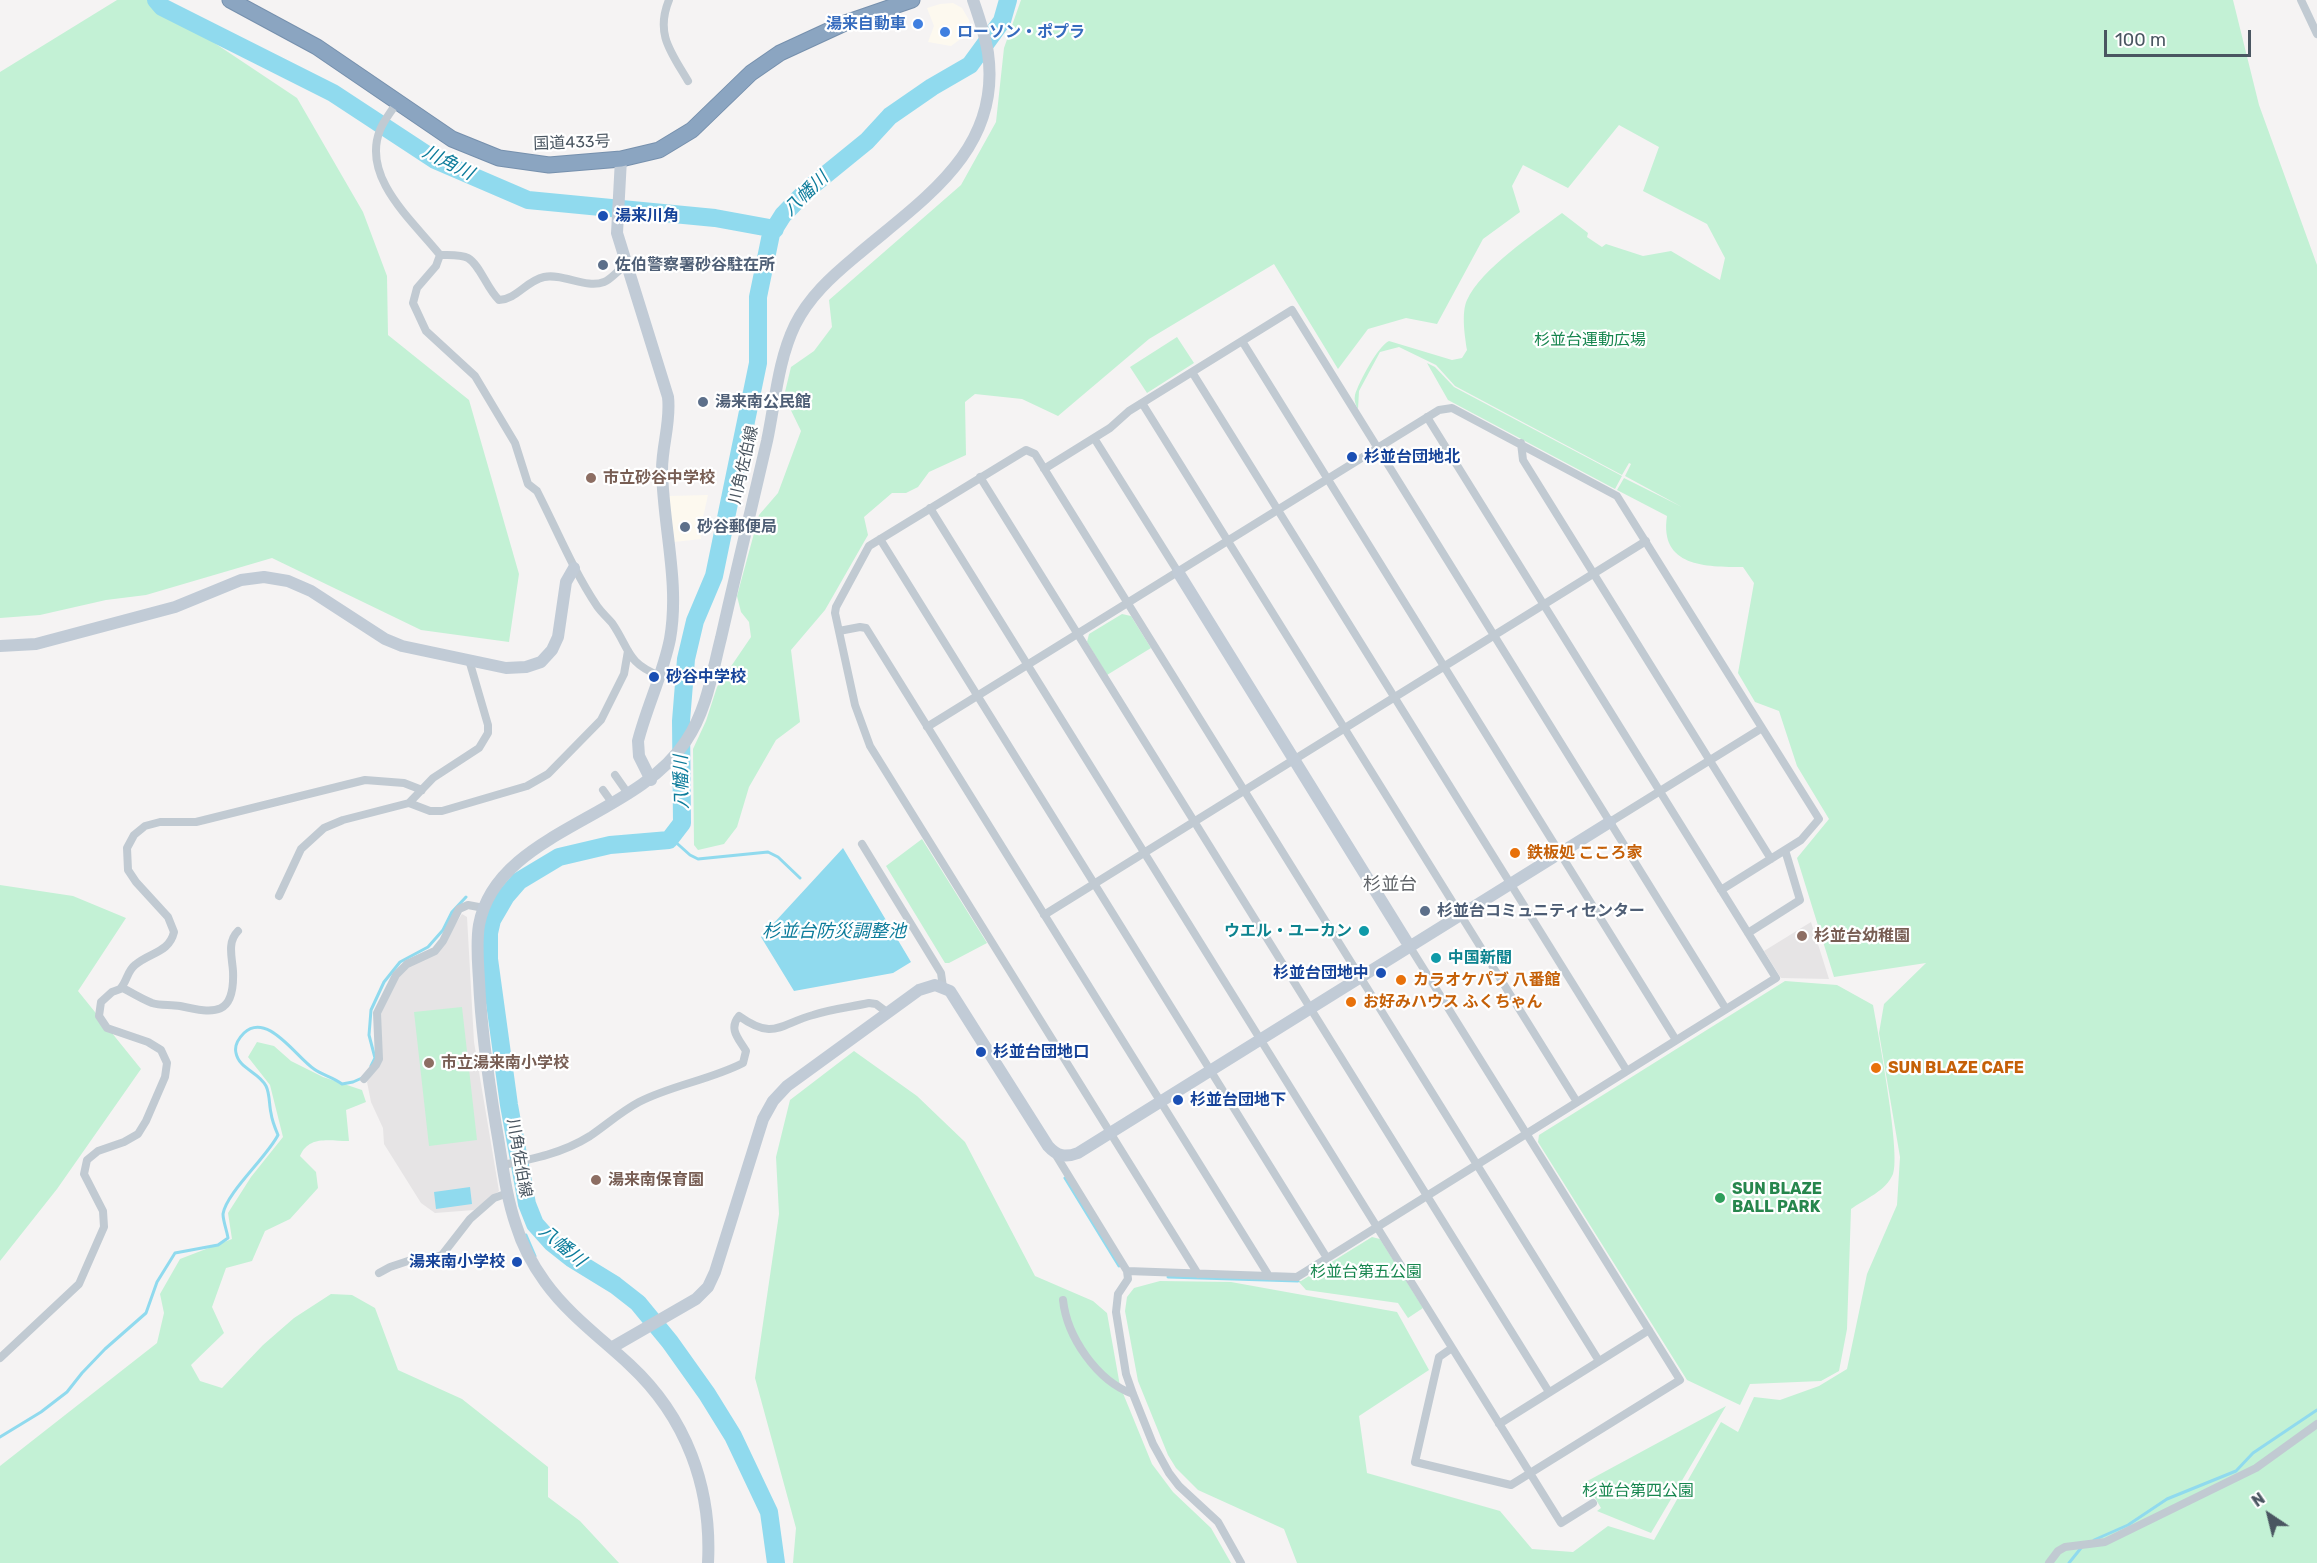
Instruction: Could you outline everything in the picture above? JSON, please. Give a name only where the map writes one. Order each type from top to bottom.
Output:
[{"type":"highway","name":"国道433号","points":[[230,0],[317,47],[452,139],[499,158],[549,165],[621,159],[659,150],[681,138],[701,122],[751,73],[780,53],[845,23],[903,1]]},
{"type":"street","points":[[669,0],[662,26],[665,39],[688,81]]},
{"type":"street","name":"川角佐伯線","points":[[708,1563],[705,1502],[691,1451],[675,1419],[654,1390],[565,1306],[542,1278],[517,1229],[508,1193],[506,1164],[481,1022],[478,937],[484,908],[497,882],[522,858],[651,780],[667,766],[685,743],[697,722],[708,690],[765,450],[782,365],[791,335],[805,308],[824,284],[937,187],[958,166],[973,141],[984,114],[989,85],[989,61],[973,0]]},
{"type":"street","points":[[2301,0],[2317,34]]},
{"type":"street","points":[[397,102],[381,129],[378,140],[376,157],[381,178],[389,193],[440,255],[466,257],[473,262],[490,292],[499,300],[509,299],[530,283],[543,278],[557,276],[593,284],[605,282],[618,269],[626,266]]},
{"type":"street","points":[[621,159],[616,216],[617,233],[668,397],[670,413],[662,475],[673,584],[670,638],[638,741],[639,756],[651,780]]},
{"type":"street","points":[[440,255],[436,266],[417,288],[413,303],[426,331],[475,376],[515,443],[528,484],[537,491],[574,568],[598,608],[612,624],[627,651],[642,669],[660,676]]},
{"type":"street","points":[[1044,469],[1094,438],[1142,403],[1292,310],[1726,1009]]},
{"type":"street","points":[[1242,341],[1676,1040]]},
{"type":"street","points":[[1192,372],[1627,1071]]},
{"type":"street","points":[[1142,403],[1577,1102]]},
{"type":"street","points":[[927,727],[1428,417],[1445,408],[1452,408],[1615,494],[1819,819],[1801,840],[1721,890]]},
{"type":"street","points":[[1127,1271],[1297,1277],[1776,978],[1428,417]]},
{"type":"street","points":[[1094,438],[1680,1380],[1511,1485],[1415,1462],[1439,1357],[1452,1348]]},
{"type":"street","points":[[1521,443],[1523,460],[1771,859]]},
{"type":"street","points":[[1198,1274],[870,746],[857,712],[835,613],[866,549],[1026,450],[1035,454],[1599,1361]]},
{"type":"street","points":[[980,477],[1549,1392]]},
{"type":"street","points":[[930,508],[1561,1523],[1593,1503]]},
{"type":"street","points":[[880,539],[1327,1258]]},
{"type":"street","points":[[1044,915],[1646,541]]},
{"type":"street","points":[[0,646],[36,644],[83,632],[175,607],[241,580],[264,577],[288,581],[311,591],[385,639],[402,646],[507,668],[526,667],[541,662],[552,650],[558,636],[566,582],[574,568]]},
{"type":"street","points":[[839,631],[866,628],[1269,1276]]},
{"type":"street","points":[[409,803],[442,812],[541,780],[601,720],[624,674],[627,651]]},
{"type":"street","points":[[279,896],[301,849],[324,828],[343,820],[409,803],[434,778],[479,748],[488,733],[487,716],[469,660]]},
{"type":"street","points":[[1053,1152],[1070,1156],[1110,1133],[1762,728]]},
{"type":"street","points":[[615,775],[629,795]]},
{"type":"street","points":[[0,1358],[79,1284],[104,1227],[103,1211],[84,1174],[87,1160],[98,1150],[124,1142],[138,1134],[165,1077],[167,1063],[165,1056],[155,1045],[114,1031],[102,1023],[99,1009],[105,996],[120,989],[137,963],[168,946],[174,932],[168,917],[128,870],[127,848],[139,830],[160,822],[196,822],[365,780],[404,783],[422,790]]},
{"type":"street","points":[[603,790],[613,804]]},
{"type":"street","points":[[862,844],[941,974],[943,987]]},
{"type":"street","points":[[1748,933],[1800,900],[1785,850]]},
{"type":"street","points":[[364,1079],[379,1059],[377,1013],[384,994],[399,970],[435,951],[459,909],[468,905],[484,908]]},
{"type":"street","points":[[120,989],[158,1004],[205,1012],[221,1009],[228,1002],[231,994],[233,972],[231,941],[238,931]]},
{"type":"street","points":[[611,1348],[696,1299],[712,1279],[763,1119],[773,1101],[787,1086],[888,1013],[927,987],[943,987],[956,997],[1127,1271],[1128,1279],[1118,1293],[1116,1312],[1126,1374],[1132,1394],[1153,1444],[1169,1473],[1218,1522],[1241,1563]]},
{"type":"street","points":[[506,1164],[534,1160],[588,1137],[638,1102],[743,1063],[746,1051],[734,1031],[735,1022],[739,1016],[764,1029],[779,1029],[812,1015],[869,1003],[876,1004],[888,1013]]},
{"type":"street","points":[[379,1273],[408,1261],[430,1259],[441,1255],[470,1219],[494,1198],[508,1193]]},
{"type":"street","points":[[1064,1300],[1070,1329],[1100,1372],[1113,1385],[1132,1394]]},
{"type":"street","points":[[1499,1424],[1649,1330]]},
{"type":"street","points":[[2049,1563],[2058,1551],[2065,1547],[2105,1542],[2256,1468],[2317,1424]]},
{"type":"shaded area","points":[[953,3],[962,8],[969,20],[970,32],[951,46],[928,42],[934,26],[927,8]]},
{"type":"shaded area","points":[[708,495],[700,531],[701,539],[674,542],[668,496]]},
{"type":"shaded area","name":"市立湯来南小学校","points":[[462,914],[467,917],[474,1042],[499,1191],[474,1210],[435,1213],[421,1203],[384,1144],[383,1128],[371,1102],[367,1082],[374,1072],[380,1013],[398,976],[412,965],[437,953]]},
{"type":"shaded area","name":"杉並台幼稚園","points":[[1811,922],[1829,979],[1781,978],[1764,951]]},
{"type":"green space","points":[[117,0],[150,0],[297,98],[363,212],[387,276],[388,335],[469,400],[519,574],[509,642],[421,630],[272,558],[146,595],[106,600],[40,615],[0,618],[0,72]]},
{"type":"green space","name":"杉並台運動広場","points":[[1021,0],[2233,0],[2259,105],[2317,265],[2317,1563],[1297,1563],[1284,1529],[1198,1490],[1176,1468],[1168,1455],[1138,1381],[1125,1311],[1127,1297],[1134,1288],[1160,1281],[1231,1282],[1397,1312],[1429,1370],[1359,1416],[1367,1473],[1500,1511],[1532,1549],[1573,1552],[1608,1526],[1654,1540],[1721,1422],[1738,1432],[1754,1397],[1780,1400],[1819,1386],[1847,1369],[1867,1274],[1897,1205],[1900,1157],[1879,1033],[1884,1004],[1926,963],[1834,977],[1797,858],[1829,819],[1797,766],[1779,711],[1755,702],[1738,673],[1754,583],[1743,567],[1701,564],[1688,561],[1678,555],[1670,545],[1666,533],[1667,516],[1617,490],[1624,478],[1682,507],[1625,476],[1631,464],[1629,463],[1622,475],[1455,386],[1436,365],[1399,347],[1380,352],[1359,391],[1358,409],[1355,404],[1355,395],[1374,357],[1389,341],[1452,360],[1462,358],[1467,350],[1464,325],[1465,305],[1474,288],[1496,264],[1562,213],[1588,233],[1587,237],[1602,247],[1606,244],[1643,256],[1671,251],[1720,280],[1725,258],[1707,224],[1643,191],[1659,147],[1619,125],[1568,188],[1523,165],[1512,186],[1520,212],[1483,239],[1437,324],[1406,318],[1368,329],[1338,369],[1274,264],[1149,339],[1058,416],[1022,399],[975,394],[965,402],[966,455],[929,472],[918,487],[906,493],[892,493],[864,517],[868,535],[825,610],[791,650],[800,722],[776,740],[749,787],[737,827],[724,844],[698,850],[694,845],[693,749],[706,721],[717,687],[751,637],[749,622],[741,612],[737,596],[759,515],[778,493],[801,431],[784,396],[791,367],[814,351],[832,327],[829,300],[961,185],[996,122],[1004,48]]},
{"type":"green space","points":[[1177,337],[1194,363],[1147,393],[1130,367]]},
{"type":"green space","points":[[1427,363],[1435,367],[1454,387],[1622,476],[1615,489],[1448,400]]},
{"type":"green space","points":[[1122,614],[1131,616],[1151,648],[1107,675],[1087,642],[1089,634]]},
{"type":"green space","points":[[922,839],[987,943],[949,963],[945,963],[886,866]]},
{"type":"green space","points":[[0,885],[73,896],[126,918],[78,991],[141,1069],[57,1189],[0,1261]]},
{"type":"green space","name":"SUN BLAZE BALL PARK","points":[[1785,981],[1837,985],[1873,1005],[1888,1092],[1895,1162],[1890,1180],[1875,1194],[1851,1209],[1847,1329],[1839,1371],[1821,1381],[1750,1384],[1740,1405],[1687,1380],[1538,1142],[1539,1135]]},
{"type":"green space","points":[[462,1007],[477,1140],[429,1146],[414,1012]]},
{"type":"green space","points":[[257,1042],[274,1046],[291,1061],[323,1077],[362,1090],[366,1102],[346,1110],[349,1141],[314,1142],[304,1149],[300,1156],[316,1172],[318,1188],[290,1219],[265,1231],[252,1261],[226,1268],[212,1307],[224,1333],[191,1365],[200,1381],[222,1388],[263,1345],[294,1318],[331,1294],[352,1295],[375,1308],[398,1370],[462,1399],[548,1467],[548,1497],[580,1521],[619,1563],[0,1563],[0,1466],[157,1343],[164,1313],[160,1294],[180,1259],[232,1239],[228,1213],[251,1177],[283,1137],[270,1085],[248,1057]]},
{"type":"green space","points":[[854,1051],[917,1096],[965,1142],[1035,1276],[1093,1301],[1107,1313],[1120,1386],[1152,1464],[1173,1492],[1211,1528],[1231,1563],[793,1563],[796,1528],[755,1378],[779,1214],[776,1157],[790,1100]]},
{"type":"green space","name":"杉並台第五公園","points":[[1372,1237],[1380,1239],[1423,1308],[1408,1318],[1398,1303],[1306,1290],[1298,1281]]},
{"type":"green space","name":"杉並台第四公園","points":[[1726,1406],[1651,1533],[1597,1511],[1601,1508],[1592,1493],[1586,1496],[1580,1485]]},
{"type":"water","name":"杉並台防災調整池","points":[[843,848],[911,962],[893,973],[794,991],[761,937]]},
{"type":"water","points":[[470,1187],[472,1204],[436,1209],[434,1192]]},
{"type":"waterway","name":"川角川","points":[[156,0],[162,7],[333,93],[435,160],[528,200],[715,218],[775,229]]},
{"type":"waterway","name":"八幡川","points":[[776,1563],[769,1512],[733,1436],[707,1394],[670,1342],[638,1303],[615,1285],[571,1258],[552,1243],[535,1224],[527,1204],[509,1105],[489,959],[489,933],[492,920],[506,896],[519,881],[559,857],[610,845],[669,840],[682,823],[681,721],[686,659],[695,621],[714,576],[758,363],[758,297],[771,234],[783,215],[808,189],[867,141],[890,116],[932,87],[970,65],[1002,21],[1008,0]]},
{"type":"waterway","points":[[671,838],[698,859],[768,852],[778,857],[800,878]]},
{"type":"waterway","points":[[371,1066],[375,1058],[369,1035],[371,1010],[384,982],[400,962],[428,947],[443,930],[452,912],[466,897]]},
{"type":"waterway","points":[[0,1437],[41,1412],[67,1392],[105,1349],[146,1313],[157,1282],[175,1253],[218,1245],[228,1238],[223,1217],[226,1205],[278,1135],[272,1119],[266,1086],[259,1077],[241,1063],[236,1053],[236,1044],[244,1033],[253,1028],[262,1028],[272,1032],[314,1069],[342,1084],[362,1078]]},
{"type":"waterway","points":[[1065,1178],[1119,1266]]},
{"type":"waterway","points":[[526,1235],[535,1256]]},
{"type":"waterway","points":[[1168,1277],[1298,1281]]},
{"type":"waterway","points":[[2094,1540],[2128,1525],[2167,1499],[2236,1471],[2253,1453],[2317,1410]]},
{"type":"waterway","points":[[2069,1563],[2081,1548]]},
{"type":"place","name":"湯来自動車","points":[[918,24]]},
{"type":"place","name":"ローソン・ポプラ","points":[[945,32]]},
{"type":"place","name":"湯来川角","points":[[603,216]]},
{"type":"place","name":"佐伯警察署砂谷駐在所","points":[[603,265]]},
{"type":"place","name":"湯来南公民館","points":[[703,402]]},
{"type":"place","name":"杉並台団地北","points":[[1352,457]]},
{"type":"place","name":"市立砂谷中学校","points":[[591,478]]},
{"type":"place","name":"砂谷郵便局","points":[[685,527]]},
{"type":"place","name":"砂谷中学校","points":[[654,677]]},
{"type":"place","name":"鉄板処 こころ家","points":[[1515,853]]},
{"type":"place","name":"杉並台コミュニティセンター","points":[[1425,911]]},
{"type":"place","name":"ウエル・ユーカン","points":[[1364,931]]},
{"type":"place","name":"杉並台幼稚園","points":[[1802,936]]},
{"type":"place","name":"中国新聞","points":[[1436,958]]},
{"type":"place","name":"杉並台団地中","points":[[1381,973]]},
{"type":"place","name":"カラオケパブ 八番館","points":[[1401,980]]},
{"type":"place","name":"お好みハウス ふくちゃん","points":[[1351,1002]]},
{"type":"place","name":"杉並台団地口","points":[[981,1052]]},
{"type":"place","name":"市立湯来南小学校","points":[[429,1063]]},
{"type":"place","name":"SUN BLAZE CAFE","points":[[1876,1068]]},
{"type":"place","name":"杉並台団地下","points":[[1178,1100]]},
{"type":"place","name":"湯来南保育園","points":[[596,1180]]},
{"type":"place","name":"SUN BLAZE BALL PARK","points":[[1720,1198]]},
{"type":"place","name":"湯来南小学校","points":[[517,1262]]},
{"type":"district","name":"杉並台","points":[[1390,885]]}]
